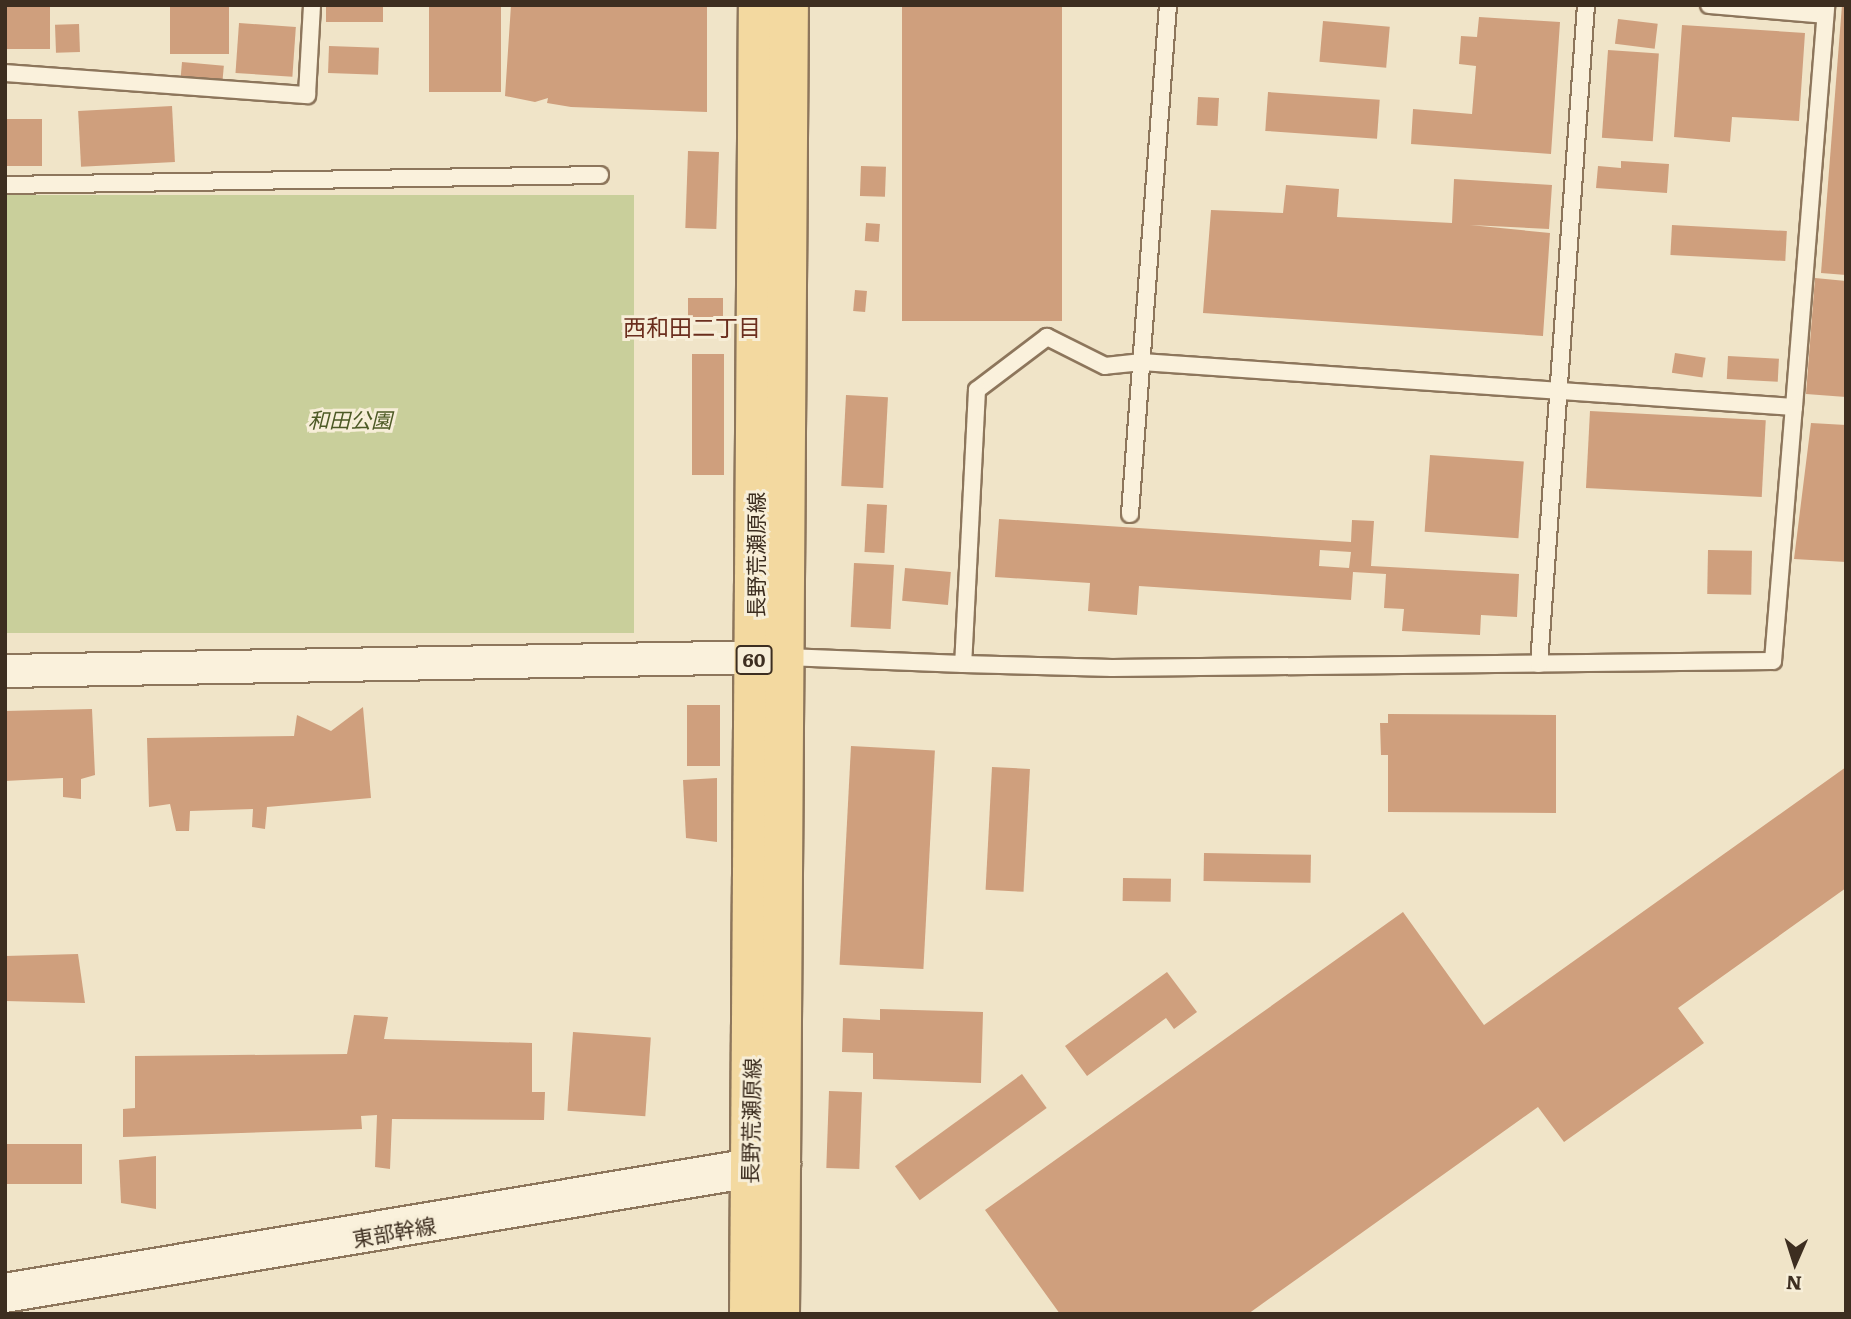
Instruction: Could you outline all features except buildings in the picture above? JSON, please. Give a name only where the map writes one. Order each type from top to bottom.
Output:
[{"type":"main road","name":"長野荒瀬原線","points":[[758,5],[770,657]]},
{"type":"main road","name":"長野荒瀬原線","points":[[749,1314],[765,1166],[770,657],[789,5]]},
{"type":"main road","name":"長野荒瀬原線","points":[[765,1166],[780,1314]]},
{"type":"street","points":[[5,671],[770,657]]},
{"type":"street","name":"東部幹線","points":[[5,1293],[765,1166]]},
{"type":"lane","points":[[5,73],[307,95],[312,5]]},
{"type":"lane","points":[[1129,514],[1168,5]]},
{"type":"lane","points":[[1538,664],[1586,5]]},
{"type":"lane","points":[[770,657],[963,664],[1538,664],[1773,661],[1826,10],[1709,5]]},
{"type":"lane","points":[[5,185],[600,175]]},
{"type":"lane","points":[[963,664],[977,390],[1046,337],[1105,366],[1142,362],[1794,407]]},
{"type":"green space","name":"和田公園","points":[[5,195],[634,195],[634,633],[5,633]]},
{"type":"district","name":"西和田二丁目","points":[[692,326]]}]
